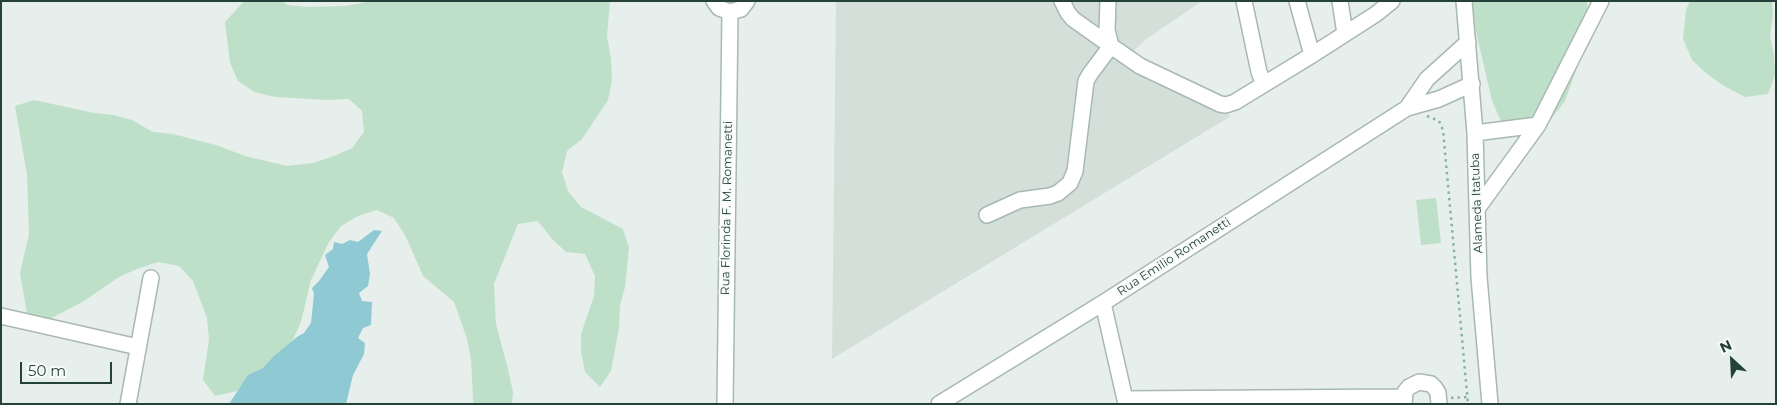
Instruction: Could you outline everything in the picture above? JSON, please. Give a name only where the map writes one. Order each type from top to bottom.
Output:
[{"type":"street","points":[[714,1],[719,8],[730,12],[741,9],[747,1]]},
{"type":"street","points":[[1062,1],[1073,19],[1140,66],[1220,104],[1226,105],[1235,102],[1312,55],[1344,34],[1375,8],[1392,1]]},
{"type":"street","points":[[987,215],[1020,200],[1050,196],[1058,193],[1070,182],[1075,172],[1078,156],[1086,81],[1111,46],[1107,30],[1108,1]]},
{"type":"street","points":[[1244,1],[1259,72],[1264,84]]},
{"type":"street","points":[[1297,1],[1312,55]]},
{"type":"street","points":[[1340,1],[1344,34]]},
{"type":"street","name":"Alameda Itatuba","points":[[1464,1],[1475,133],[1479,277],[1490,404]]},
{"type":"street","points":[[1477,209],[1538,125],[1601,1]]},
{"type":"street","name":"Rua Florinda F. M. Romanetti","points":[[725,404],[730,12]]},
{"type":"street","name":"Rua Emilio Romanetti","points":[[1407,108],[1428,79],[1468,42]]},
{"type":"street","name":"Rua Emilio Romanetti","points":[[939,404],[1103,303],[1407,108],[1439,100],[1472,84]]},
{"type":"street","points":[[1475,133],[1538,125]]},
{"type":"street","points":[[128,404],[151,278]]},
{"type":"street","points":[[1103,303],[1125,402],[1404,401],[1409,387],[1425,382],[1435,388],[1438,393],[1439,404]]},
{"type":"street","points":[[1,316],[138,347]]},
{"type":"path","points":[[1407,108],[1439,121],[1443,130],[1468,404]]},
{"type":"shaded area","points":[[836,1],[1202,1],[1145,40],[1121,63],[1231,116],[832,359]]},
{"type":"green space","points":[[244,1],[281,1],[288,5],[307,7],[345,6],[372,1],[610,1],[607,36],[612,80],[608,100],[582,139],[567,151],[562,172],[568,191],[581,207],[623,229],[629,248],[625,287],[620,306],[619,328],[611,371],[600,387],[585,372],[581,352],[581,334],[594,296],[595,276],[585,254],[566,252],[552,239],[538,221],[518,224],[494,284],[496,324],[513,392],[512,404],[474,404],[471,359],[467,339],[454,302],[423,276],[406,237],[394,218],[377,210],[358,216],[341,226],[329,242],[311,280],[301,322],[290,346],[237,391],[215,396],[203,380],[209,339],[207,318],[193,281],[179,266],[158,262],[137,269],[119,277],[84,301],[44,322],[27,313],[20,273],[29,234],[27,175],[15,106],[34,100],[94,113],[113,115],[132,120],[153,132],[173,134],[216,145],[245,156],[287,166],[313,163],[334,156],[352,148],[364,132],[362,111],[349,99],[327,100],[275,97],[254,92],[238,81],[230,63],[225,22]]},
{"type":"green space","points":[[1469,1],[1587,1],[1588,17],[1585,39],[1565,101],[1538,132],[1519,133],[1501,121],[1492,101]]},
{"type":"green space","points":[[1690,1],[1772,1],[1773,15],[1770,36],[1774,55],[1775,75],[1768,94],[1745,97],[1724,86],[1692,60],[1683,39],[1686,10]]},
{"type":"green space","points":[[1436,198],[1441,243],[1421,245],[1416,200]]},
{"type":"water","points":[[374,230],[382,231],[367,254],[370,274],[368,286],[359,293],[362,301],[372,302],[371,325],[363,328],[358,338],[365,343],[364,354],[353,375],[346,404],[229,404],[248,375],[263,368],[274,356],[304,333],[311,323],[314,294],[312,288],[329,267],[325,255],[333,249],[334,242],[342,244],[350,240],[358,242]]}]
